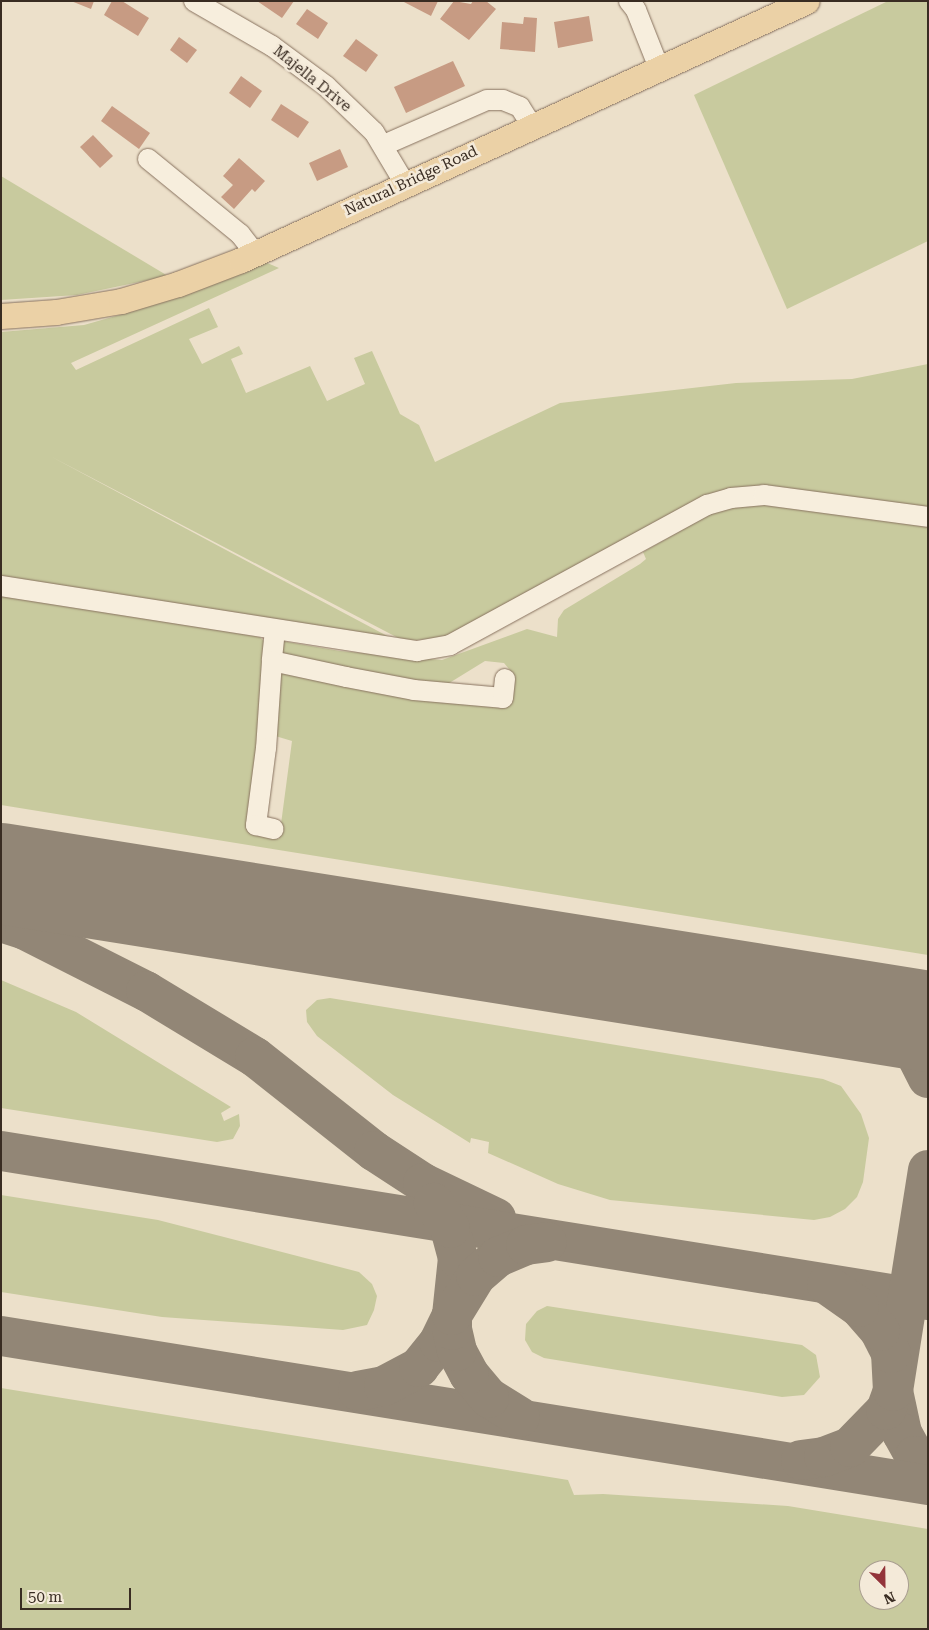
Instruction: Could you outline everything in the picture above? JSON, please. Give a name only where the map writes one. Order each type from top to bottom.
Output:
[{"type":"main road","name":"Natural Bridge Road","points":[[1,316],[56,312],[121,301],[178,284],[255,253],[807,1]]},
{"type":"street","name":"Majella Drive","points":[[194,1],[280,51],[326,86],[374,132],[384,145],[405,184]]},
{"type":"street","points":[[629,1],[636,10],[660,68]]},
{"type":"street","points":[[384,145],[487,100],[503,100],[520,107],[532,126]]},
{"type":"street","points":[[148,159],[240,234],[255,253]]},
{"type":"street","points":[[1,586],[417,651],[450,645],[707,505],[731,498],[764,496],[928,517]]},
{"type":"street","points":[[274,829],[256,825],[266,748],[275,630]]},
{"type":"street","points":[[272,661],[414,690],[503,698],[505,678]]},
{"type":"green space","points":[[888,1],[928,1],[928,241],[787,309],[694,95]]},
{"type":"green space","points":[[1,176],[168,276],[77,295],[1,300]]},
{"type":"green space","points":[[265,262],[279,268],[71,363],[76,370],[209,308],[218,327],[189,339],[202,364],[239,346],[243,354],[231,359],[246,393],[310,366],[327,401],[365,384],[354,358],[372,351],[400,414],[419,425],[435,462],[560,403],[736,383],[852,379],[928,364],[928,510],[749,488],[443,638],[404,641],[50,456],[391,638],[1,579],[1,332],[84,325],[137,310]]},
{"type":"green space","points":[[766,504],[928,527],[928,955],[1,805],[1,595],[260,637],[268,645],[248,830],[279,839],[292,741],[272,735],[277,669],[508,706],[513,674],[504,663],[485,661],[446,685],[314,664],[282,655],[282,641],[340,651],[442,660],[527,629],[557,637],[558,619],[564,610],[640,564],[646,559],[643,552],[710,514],[733,506]]},
{"type":"green space","points":[[1,980],[76,1012],[231,1107],[221,1113],[224,1121],[239,1114],[240,1126],[233,1139],[217,1142],[1,1108]]},
{"type":"green space","points":[[330,998],[823,1079],[841,1086],[861,1114],[869,1138],[863,1182],[857,1197],[845,1209],[830,1217],[814,1220],[610,1200],[558,1184],[488,1153],[489,1142],[471,1138],[470,1143],[393,1095],[317,1036],[307,1022],[306,1010],[317,1000]]},
{"type":"green space","points":[[1,1195],[158,1220],[359,1272],[372,1284],[377,1296],[374,1310],[367,1325],[343,1330],[162,1317],[1,1292]]},
{"type":"green space","points":[[547,1306],[802,1345],[816,1355],[820,1377],[804,1395],[782,1397],[544,1358],[532,1352],[525,1340],[526,1324],[537,1311]]},
{"type":"green space","points":[[1,1388],[568,1480],[574,1495],[603,1494],[788,1506],[928,1529],[928,1629],[1,1629]]},
{"type":"building","points":[[71,1],[94,1],[91,9]]},
{"type":"building","points":[[112,1],[122,1],[149,18],[138,36],[104,15]]},
{"type":"building","points":[[257,1],[294,1],[282,18]]},
{"type":"building","points":[[402,1],[438,1],[431,16]]},
{"type":"building","points":[[454,1],[471,4],[473,1],[486,1],[496,9],[469,40],[440,19]]},
{"type":"building","points":[[307,9],[328,23],[318,39],[296,24]]},
{"type":"building","points":[[589,16],[593,41],[558,48],[554,22]]},
{"type":"building","points":[[524,17],[537,18],[535,52],[500,49],[502,22],[523,24]]},
{"type":"building","points":[[179,37],[197,50],[187,63],[170,50]]},
{"type":"building","points":[[356,39],[378,55],[366,72],[343,56]]},
{"type":"building","points":[[453,61],[465,86],[406,113],[394,87]]},
{"type":"building","points":[[241,76],[262,91],[250,108],[229,93]]},
{"type":"building","points":[[281,104],[309,122],[298,138],[271,120]]},
{"type":"building","points":[[112,106],[150,133],[139,149],[101,121]]},
{"type":"building","points":[[93,135],[113,156],[100,168],[80,147]]},
{"type":"building","points":[[340,149],[348,167],[317,181],[309,163]]},
{"type":"building","points":[[239,158],[265,181],[255,192],[252,189],[234,209],[221,197],[233,185],[223,176]]},
{"type":"taxiway","points":[[1,922],[25,930],[146,991],[255,1057],[374,1151],[423,1183],[496,1218]]},
{"type":"taxiway","points":[[841,1008],[896,1035],[915,1053],[928,1078]]},
{"type":"taxiway","points":[[1,1151],[928,1300]]},
{"type":"taxiway","points":[[928,1170],[893,1391],[902,1433],[915,1456],[928,1468]]},
{"type":"taxiway","points":[[358,1391],[384,1386],[419,1367],[439,1342],[452,1315],[458,1258],[450,1228],[434,1203]]},
{"type":"taxiway","points":[[520,1417],[489,1398],[469,1374],[457,1351],[452,1330],[452,1315],[476,1276],[498,1257],[526,1245],[547,1242]]},
{"type":"taxiway","points":[[801,1460],[824,1457],[850,1447],[886,1410],[893,1391],[891,1353],[880,1331],[859,1307],[827,1285]]},
{"type":"taxiway","points":[[1,1336],[928,1485]]},
{"type":"runway","points":[[1,873],[928,1021]]}]
